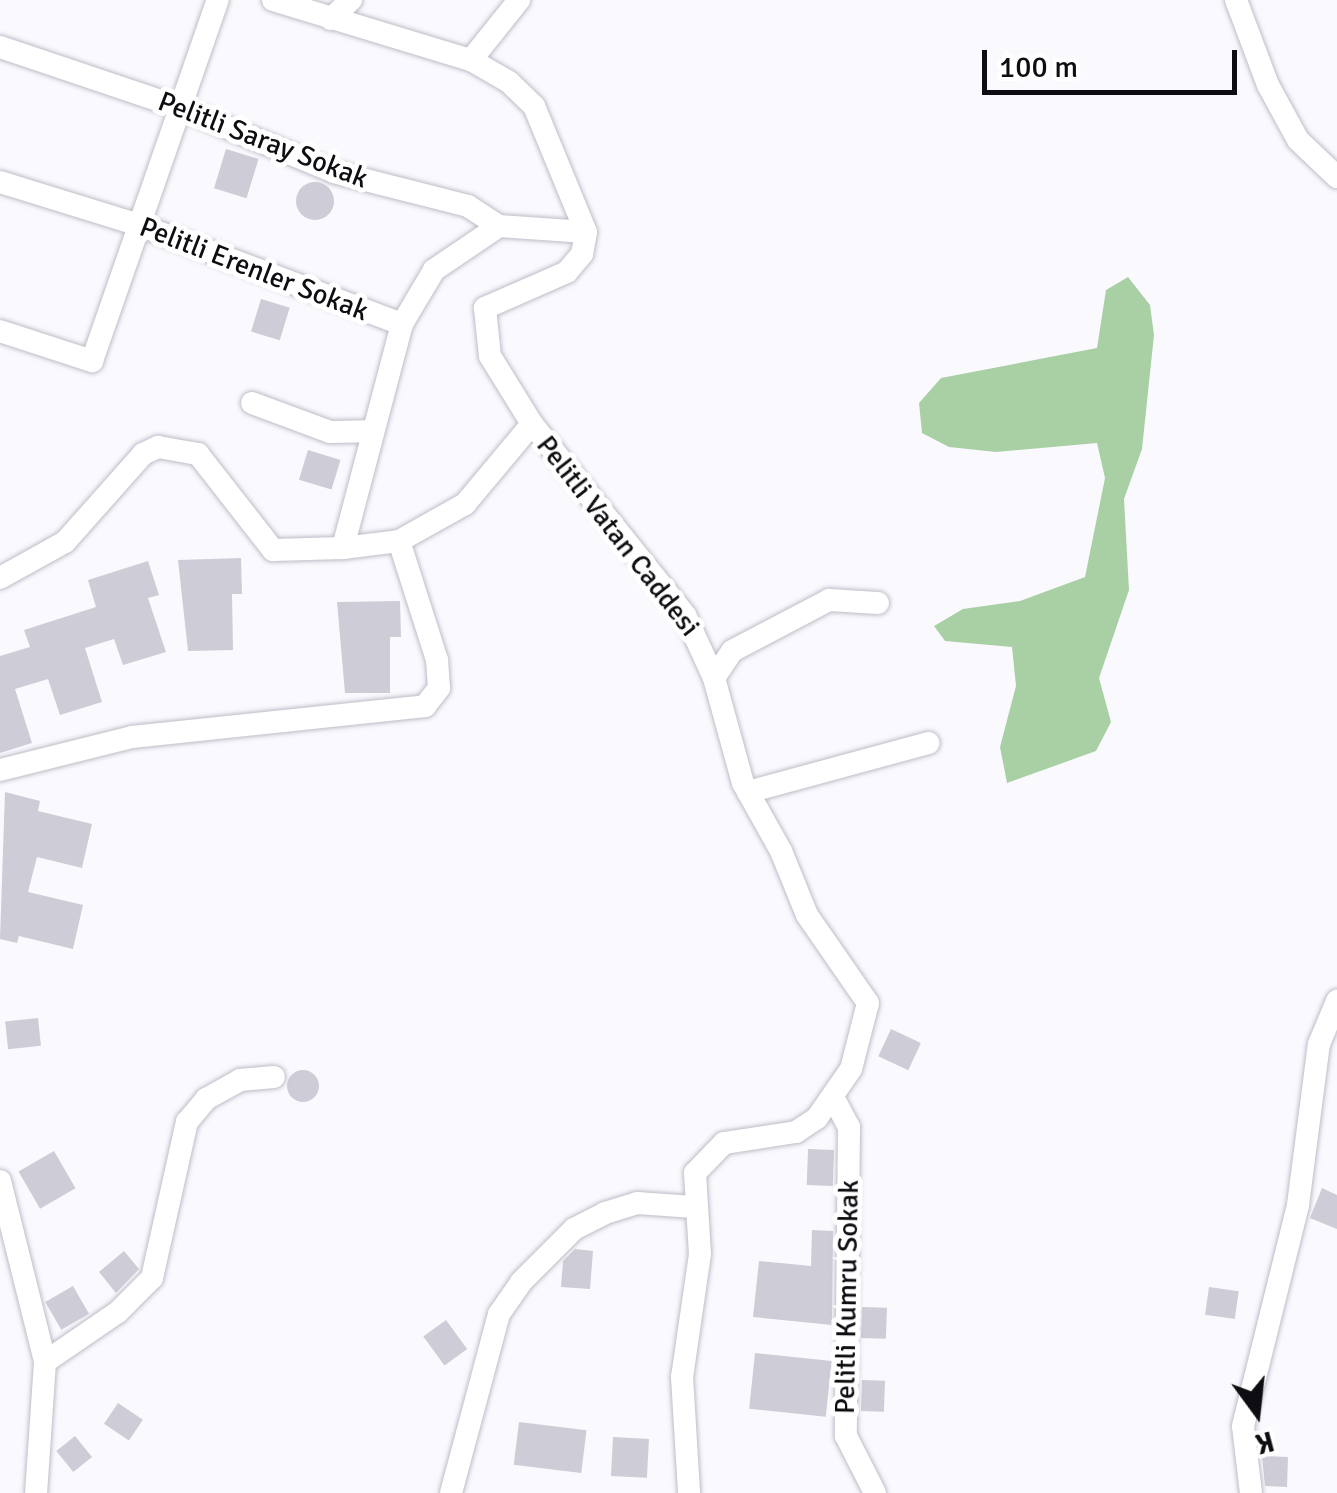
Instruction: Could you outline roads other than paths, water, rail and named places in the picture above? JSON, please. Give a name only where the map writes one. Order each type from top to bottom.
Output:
[{"type":"street","points":[[0,331],[92,362],[218,0]]},
{"type":"street","points":[[272,0],[471,60],[509,82],[534,106],[586,232]]},
{"type":"street","points":[[331,19],[351,0]]},
{"type":"street","points":[[471,60],[519,0]]},
{"type":"street","points":[[1236,0],[1298,140],[1337,177]]},
{"type":"street","name":"Pelitli Saray Sokak","points":[[0,46],[178,107],[311,165],[468,206],[500,226],[586,232]]},
{"type":"street","name":"Pelitli Erenler Sokak","points":[[0,182],[142,226],[402,324],[369,431],[343,548]]},
{"type":"street","points":[[402,324],[434,270],[500,226]]},
{"type":"street","name":"Pelitli Vatan Caddesi","points":[[586,232],[582,254],[566,272],[484,308],[490,356],[532,424],[685,615],[714,678],[733,763],[807,915],[868,1003],[851,1069],[834,1099],[796,1132],[724,1143],[695,1173],[694,1207],[700,1254],[682,1377],[689,1487]]},
{"type":"street","points":[[252,402],[308,426],[369,431]]},
{"type":"street","points":[[0,578],[65,542],[142,454],[175,446],[198,454],[273,550],[343,548],[399,541],[465,504],[532,424]]},
{"type":"street","points":[[0,770],[132,737],[425,706],[439,688],[437,660],[399,541]]},
{"type":"street","points":[[714,678],[732,650],[829,600],[878,604]]},
{"type":"street","points":[[748,792],[928,744]]},
{"type":"street","points":[[1251,1493],[1244,1426],[1298,1205],[1319,1044],[1337,1001]]},
{"type":"street","points":[[45,1362],[118,1312],[152,1278],[187,1122],[206,1100],[240,1080],[274,1077]]},
{"type":"street","name":"Pelitli Kumru Sokak","points":[[834,1099],[849,1127],[846,1436],[874,1493]]},
{"type":"street","points":[[0,1181],[45,1362],[36,1493]]},
{"type":"street","points":[[452,1493],[499,1314],[521,1282],[574,1229],[604,1213],[636,1203],[694,1207]]},
{"type":"street","points":[[667,1493],[689,1487]]}]
